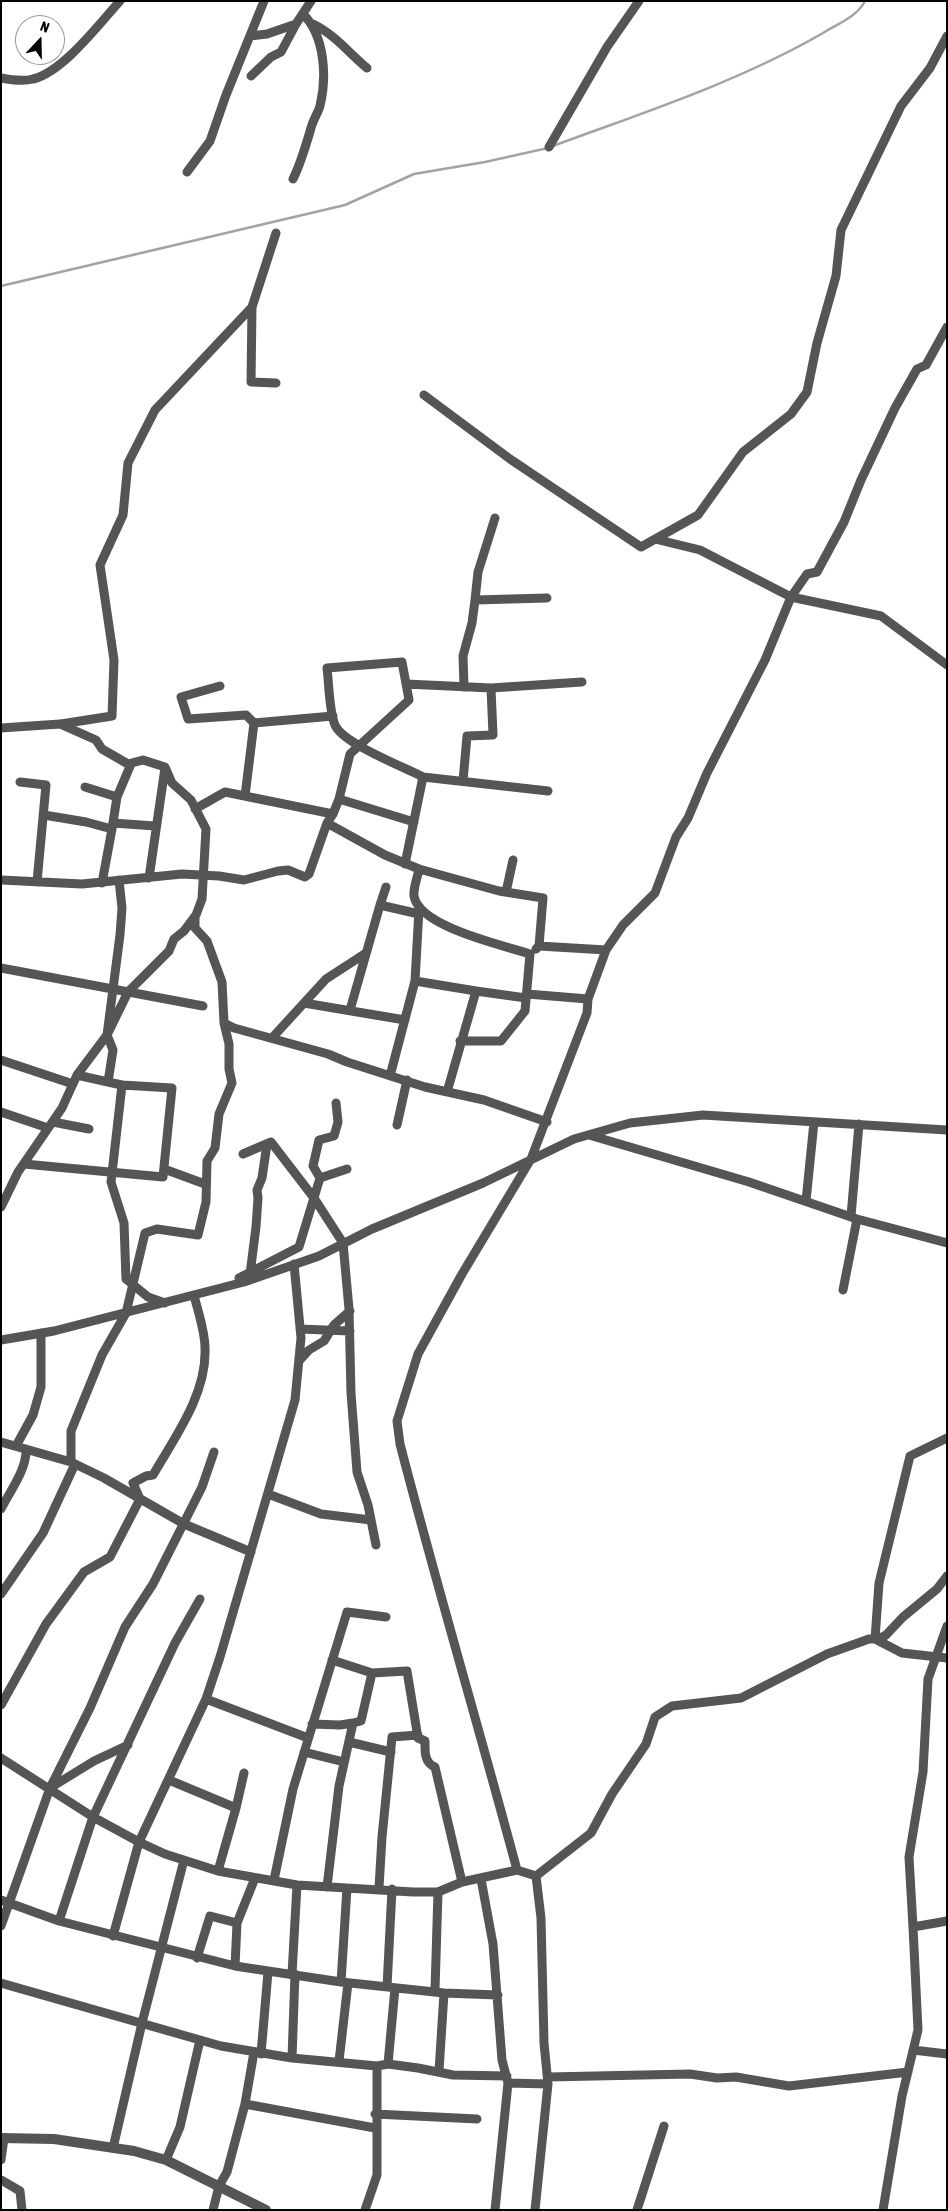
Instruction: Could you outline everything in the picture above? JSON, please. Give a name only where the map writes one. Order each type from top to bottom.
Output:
[{"type":"street","points":[[1,78],[34,79],[55,67],[120,1]]},
{"type":"street","points":[[187,172],[210,141],[264,1]]},
{"type":"street","points":[[250,76],[271,57],[281,52],[311,1]]},
{"type":"street","points":[[549,147],[607,47],[639,1]]},
{"type":"street","points":[[303,14],[313,24],[331,32],[340,44],[367,68]]},
{"type":"street","points":[[250,36],[267,34],[296,24]]},
{"type":"street","points":[[293,179],[320,107],[323,79],[322,57],[313,24]]},
{"type":"street","points":[[424,395],[510,459],[640,547],[698,514],[742,452],[791,414],[807,392],[817,343],[836,276],[841,230],[901,106],[930,68],[947,36]]},
{"type":"street","points":[[276,233],[252,307],[251,382],[276,383]]},
{"type":"street","points":[[1,728],[60,724],[112,716],[114,660],[100,564],[123,515],[128,464],[155,410],[252,307]]},
{"type":"street","points":[[517,1870],[462,1666],[435,1580],[400,1444],[397,1422],[418,1354],[462,1274],[531,1159],[547,1122],[587,1013],[588,999],[606,950],[623,925],[655,893],[676,836],[688,818],[707,773],[765,660],[791,597],[807,574],[817,572],[844,522],[861,480],[895,408],[917,370],[926,365],[947,327]]},
{"type":"street","points":[[464,687],[463,656],[472,623],[478,572],[495,518]]},
{"type":"street","points":[[655,539],[700,550],[791,597],[882,616],[947,665]]},
{"type":"street","points":[[475,600],[547,598]]},
{"type":"street","points":[[1,880],[82,884],[149,878],[156,875],[182,874],[251,879],[278,870],[288,870],[305,877],[309,874],[327,824],[339,799],[350,754],[360,745],[409,700],[402,662],[327,668],[334,724],[342,736],[360,745],[423,777],[548,791]]},
{"type":"street","points":[[406,684],[491,688],[582,682]]},
{"type":"street","points":[[220,686],[181,697],[188,719],[246,715],[254,723]]},
{"type":"street","points":[[463,781],[467,736],[493,735],[491,688]]},
{"type":"street","points":[[254,723],[333,716]]},
{"type":"street","points":[[246,796],[254,723]]},
{"type":"street","points":[[1,1207],[18,1172],[62,1108],[77,1075],[107,1035],[128,992],[164,955],[174,939],[184,931],[195,917],[202,899],[206,829],[191,800],[172,783],[165,768],[143,760],[131,764],[102,749],[96,740],[60,724]]},
{"type":"street","points":[[102,883],[117,797],[131,764]]},
{"type":"street","points":[[149,878],[165,768]]},
{"type":"street","points":[[405,864],[423,777]]},
{"type":"street","points":[[20,782],[46,785],[37,882]]},
{"type":"street","points":[[85,787],[117,797]]},
{"type":"street","points":[[195,809],[225,792],[333,814]]},
{"type":"street","points":[[339,799],[414,822]]},
{"type":"street","points":[[44,816],[113,826],[156,826]]},
{"type":"street","points":[[327,824],[405,864],[419,869],[506,892],[543,898],[539,946],[530,954],[525,1011],[502,1041],[460,1041]]},
{"type":"street","points":[[506,892],[512,860]]},
{"type":"street","points":[[390,1076],[415,981],[419,910],[414,895],[419,869]]},
{"type":"street","points":[[108,1082],[113,1050],[107,1035],[122,917],[119,880]]},
{"type":"street","points":[[350,1010],[386,887]]},
{"type":"street","points":[[380,905],[421,910],[449,928],[530,954]]},
{"type":"street","points":[[1,1594],[43,1533],[73,1463],[71,1431],[102,1355],[126,1313],[132,1284],[144,1244],[145,1233],[158,1229],[198,1235],[206,1202],[207,1161],[215,1148],[219,1114],[232,1083],[229,1069],[227,1032],[224,1023],[222,982],[207,940],[195,928],[195,917]]},
{"type":"street","points":[[539,946],[606,950]]},
{"type":"street","points":[[272,1038],[326,979],[366,953]]},
{"type":"street","points":[[1,968],[203,1006]]},
{"type":"street","points":[[415,981],[476,991],[588,999]]},
{"type":"street","points":[[447,1092],[460,1041],[476,991]]},
{"type":"street","points":[[304,1003],[405,1020]]},
{"type":"street","points":[[224,1023],[234,1028],[328,1054],[390,1076],[484,1100],[547,1122]]},
{"type":"street","points":[[1,1060],[73,1084]]},
{"type":"street","points":[[24,1164],[163,1177],[172,1088],[122,1084],[77,1075]]},
{"type":"street","points":[[396,1125],[407,1080]]},
{"type":"street","points":[[122,1084],[111,1182],[124,1223],[126,1278],[148,1297],[165,1303]]},
{"type":"street","points":[[207,1292],[250,1274],[299,1247],[320,1178],[313,1166],[319,1140],[334,1136],[338,1122],[336,1103]]},
{"type":"street","points":[[1,1112],[51,1125],[89,1129]]},
{"type":"street","points":[[1,1340],[41,1333],[126,1313],[244,1282],[344,1243],[574,1139],[630,1123],[703,1114],[942,1130],[947,1122]]},
{"type":"street","points":[[806,1202],[814,1122]]},
{"type":"street","points":[[843,1290],[854,1217],[860,1124]]},
{"type":"street","points":[[589,1134],[854,1217],[947,1243]]},
{"type":"street","points":[[244,1154],[271,1142],[314,1198],[344,1243],[350,1311],[351,1393],[357,1472],[376,1545]]},
{"type":"street","points":[[250,1274],[256,1227],[257,1190],[262,1178],[267,1144]]},
{"type":"street","points":[[164,1169],[205,1184]]},
{"type":"street","points":[[320,1178],[347,1169]]},
{"type":"street","points":[[113,1936],[139,1842],[206,1699],[295,1400],[300,1329],[294,1264]]},
{"type":"street","points":[[1,1705],[46,1624],[84,1572],[110,1557],[140,1499],[134,1483],[146,1476],[153,1475],[184,1421],[201,1384],[205,1348],[194,1295]]},
{"type":"street","points":[[299,1361],[308,1350],[324,1341],[350,1311]]},
{"type":"street","points":[[300,1329],[350,1331]]},
{"type":"street","points":[[1,1509],[20,1473],[26,1456],[21,1447],[41,1387],[41,1333]]},
{"type":"street","points":[[875,1639],[879,1583],[910,1456],[947,1438]]},
{"type":"street","points":[[1,1442],[73,1463],[184,1524],[251,1552]]},
{"type":"street","points":[[1,1926],[5,1901],[50,1788],[90,1708],[125,1627],[153,1584],[184,1524],[202,1487],[214,1452]]},
{"type":"street","points":[[268,1494],[321,1514],[371,1520]]},
{"type":"street","points":[[536,1876],[591,1833],[612,1794],[646,1744],[655,1717],[672,1706],[741,1698],[827,1654],[886,1636],[903,1617],[936,1589],[947,1576]]},
{"type":"street","points":[[59,1921],[93,1817],[175,1643],[200,1598]]},
{"type":"street","points":[[274,1880],[293,1788],[347,1612],[386,1617]]},
{"type":"street","points":[[883,2210],[908,2072],[918,2030],[909,1857],[922,1772],[928,1679],[947,1626]]},
{"type":"street","points":[[875,1639],[902,1653],[947,1658]]},
{"type":"street","points":[[332,1660],[372,1673],[407,1671],[418,1738],[425,1741],[425,1756],[430,1765],[434,1767],[462,1882]]},
{"type":"street","points":[[312,1724],[340,1725],[361,1721],[372,1673]]},
{"type":"street","points":[[206,1699],[308,1738]]},
{"type":"street","points":[[326,1887],[344,1762],[353,1723]]},
{"type":"street","points":[[379,1888],[392,1737],[418,1735]]},
{"type":"street","points":[[349,1742],[391,1752]]},
{"type":"street","points":[[50,1788],[94,1761],[128,1744]]},
{"type":"street","points":[[304,1752],[344,1762]]},
{"type":"street","points":[[1,1758],[93,1817],[139,1842],[218,1872],[297,1885],[438,1892],[462,1882],[517,1870],[536,1876]]},
{"type":"street","points":[[218,1872],[244,1773]]},
{"type":"street","points":[[169,1780],[236,1808]]},
{"type":"street","points":[[113,2148],[142,2024],[184,1860]]},
{"type":"street","points":[[535,2210],[548,2081],[544,2043],[541,1918],[536,1876]]},
{"type":"street","points":[[235,1966],[237,1923],[255,1878]]},
{"type":"street","points":[[481,1879],[493,1944],[502,2060],[507,2079],[495,2210]]},
{"type":"street","points":[[292,2058],[297,1885]]},
{"type":"street","points":[[339,2061],[347,1888]]},
{"type":"street","points":[[388,2064],[392,1889]]},
{"type":"street","points":[[434,1990],[438,1892]]},
{"type":"street","points":[[5,1901],[59,1921],[196,1958],[235,1966],[344,1983],[498,1995]]},
{"type":"street","points":[[196,1958],[210,1916],[237,1923]]},
{"type":"street","points":[[913,1927],[947,1921]]},
{"type":"street","points":[[213,2210],[219,2186],[227,2172],[257,2053],[268,1972]]},
{"type":"street","points":[[1,1983],[200,2040],[257,2053],[377,2066],[388,2064],[453,2074],[548,2081],[690,2074],[717,2078],[736,2077],[789,2086],[908,2072]]},
{"type":"street","points":[[439,2071],[444,1992]]},
{"type":"street","points":[[166,2160],[180,2127],[200,2040]]},
{"type":"street","points":[[913,2050],[947,2054]]},
{"type":"street","points":[[365,2210],[377,2175],[375,2114],[377,2066]]},
{"type":"street","points":[[245,2104],[375,2128]]},
{"type":"street","points":[[375,2114],[477,2119]]},
{"type":"street","points":[[637,2210],[664,2126]]},
{"type":"street","points":[[1,2160],[2,2138],[54,2139],[134,2151],[166,2160],[266,2210]]},
{"type":"street","points":[[1,2180],[20,2191],[22,2210]]},
{"type":"waterway","points":[[553,146],[691,95],[758,67],[846,20],[865,1]]},
{"type":"waterway","points":[[1,286],[345,205],[414,174],[485,162],[548,148]]}]
